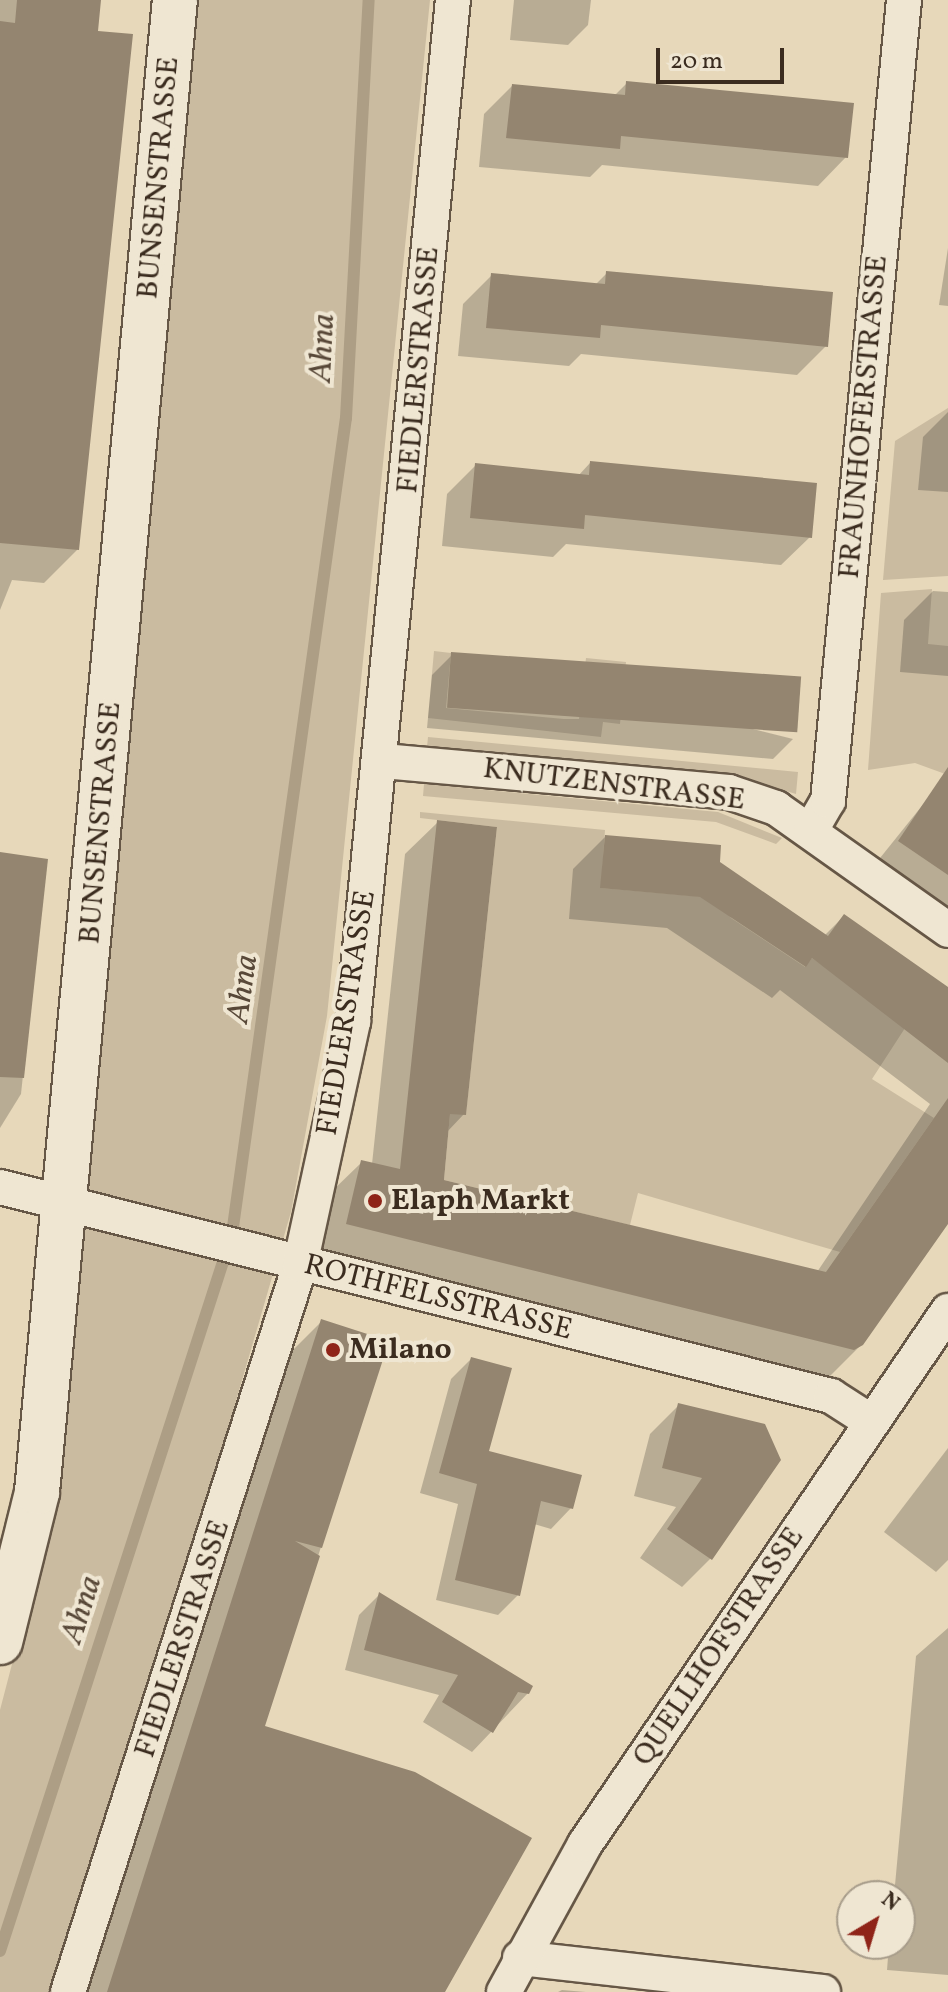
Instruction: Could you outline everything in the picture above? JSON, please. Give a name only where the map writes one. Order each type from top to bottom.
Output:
[{"type":"street","name":"BUNSENSTRASSE","points":[[0,1642],[37,1492],[67,1203],[175,0]]},
{"type":"street","name":"FIEDLERSTRASSE","points":[[68,1992],[286,1261],[353,1021],[383,761],[453,0]]},
{"type":"street","name":"FRAUNHOFERSTRASSE","points":[[811,830],[828,801],[904,0]]},
{"type":"street","name":"KNUTZENSTRASSE","points":[[383,761],[729,792],[776,808],[811,830],[948,930]]},
{"type":"street","name":"ROTHFELSSTRASSE","points":[[0,1187],[188,1237],[831,1396],[870,1421]]},
{"type":"street","name":"QUELLHOFSTRASSE","points":[[504,1992],[585,1844],[870,1421],[948,1311]]},
{"type":"street","points":[[520,1958],[823,1992]]},
{"type":"shaded area","points":[[192,0],[430,0],[327,1016],[291,1212],[64,1992],[0,1992],[0,1710],[52,1511]]},
{"type":"shaded area","points":[[948,408],[948,576],[883,580],[895,441]]},
{"type":"shaded area","points":[[932,589],[928,644],[948,646],[948,775],[915,763],[868,770],[881,593]]},
{"type":"shaded area","points":[[434,651],[451,653],[446,708],[564,719],[579,719],[586,658],[626,662],[620,724],[603,722],[601,737],[428,718]]},
{"type":"shaded area","points":[[428,737],[798,772],[796,794],[737,776],[427,747]]},
{"type":"shaded area","points":[[424,784],[718,812],[782,838],[776,844],[716,822],[423,796]]},
{"type":"shaded area","points":[[420,812],[605,830],[601,888],[717,898],[731,918],[805,967],[812,958],[907,1025],[872,1079],[934,1118],[840,1252],[638,1193],[630,1225],[444,1180],[450,1113],[466,1114],[497,827],[420,818]]},
{"type":"building","points":[[17,0],[101,0],[98,31],[133,34],[79,550],[0,543],[0,21],[15,23]]},
{"type":"building","points":[[626,81],[854,103],[848,158],[621,136],[620,149],[506,138],[512,84],[625,95]]},
{"type":"building","points":[[606,271],[833,292],[828,347],[601,325],[600,338],[486,328],[491,273],[605,284]]},
{"type":"building","points":[[590,461],[817,483],[812,538],[585,515],[584,529],[470,518],[475,463],[589,475]]},
{"type":"building","points":[[451,652],[801,676],[797,732],[447,708]]},
{"type":"building","points":[[948,767],[948,875],[898,841]]},
{"type":"building","points":[[437,820],[497,827],[466,1115],[450,1114],[444,1180],[826,1272],[948,1098],[948,1224],[863,1345],[854,1350],[346,1224],[361,1160],[400,1169]]},
{"type":"building","points":[[605,835],[721,845],[720,862],[828,936],[844,914],[948,987],[948,1063],[812,958],[806,967],[700,897],[600,888]]},
{"type":"building","points":[[0,852],[48,859],[24,1078],[0,1077]]},
{"type":"building","points":[[321,1319],[389,1341],[322,1548],[295,1541],[320,1556],[265,1726],[415,1772],[532,1838],[445,1992],[107,1992]]},
{"type":"building","points":[[471,1357],[512,1368],[489,1451],[582,1475],[573,1509],[541,1501],[520,1596],[455,1580],[477,1484],[439,1473]]},
{"type":"building","points":[[678,1403],[765,1424],[781,1460],[712,1560],[667,1529],[702,1478],[662,1468]]},
{"type":"building","points":[[379,1592],[533,1686],[529,1694],[518,1692],[493,1733],[442,1702],[458,1675],[364,1650]]},
{"type":"waterway","name":"Ahna","points":[[0,1951],[232,1234],[346,418],[369,0]]},
{"type":"place","name":"Elaph Markt","points":[[375,1201]]},
{"type":"place","name":"Milano","points":[[333,1350]]}]
